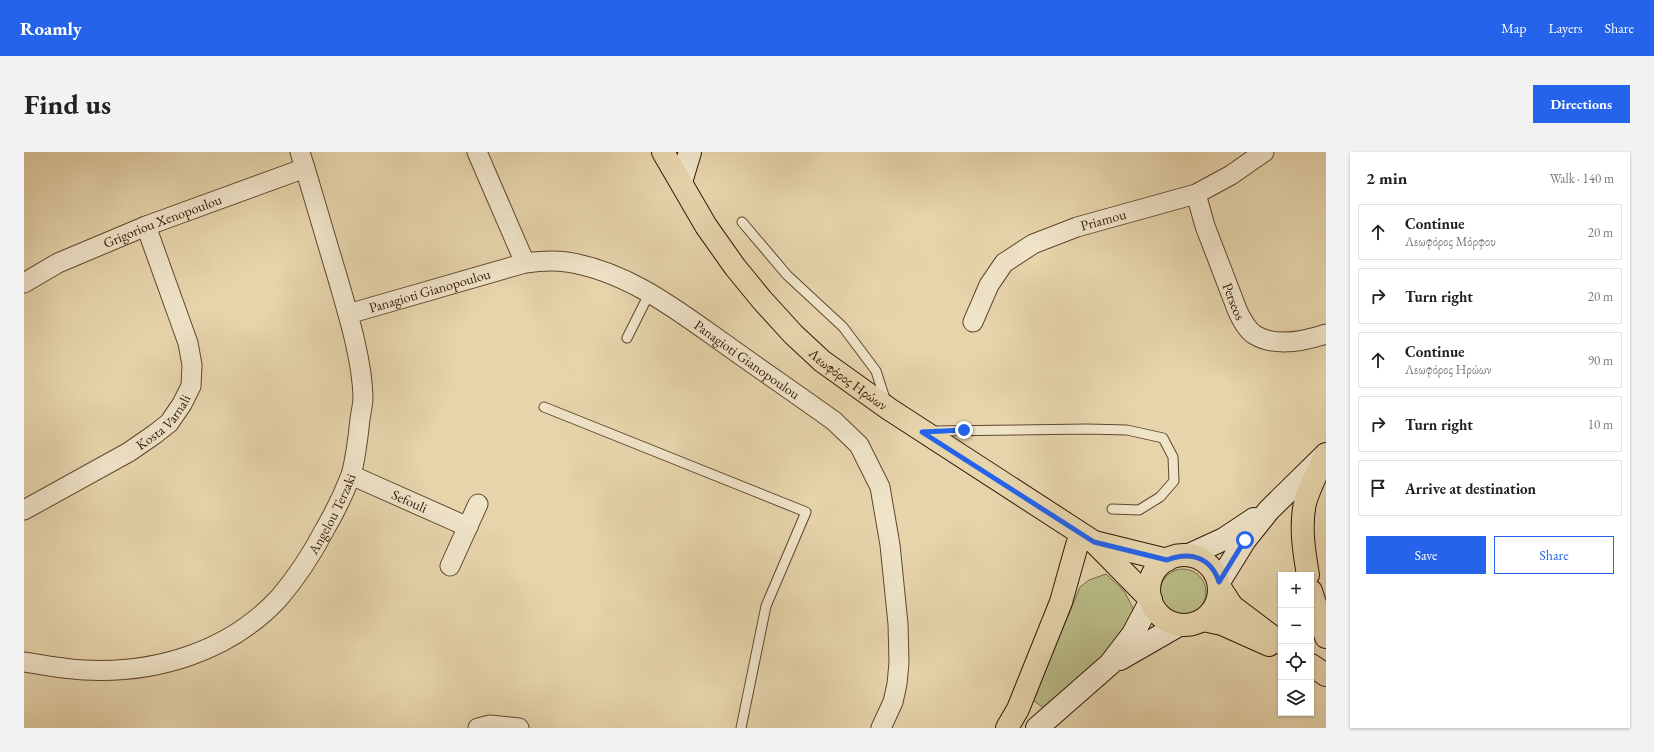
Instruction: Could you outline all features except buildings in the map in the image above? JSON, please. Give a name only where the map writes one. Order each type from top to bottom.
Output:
[{"type":"main road","name":"Λεωφόρος Ηρώων","points":[[663,152],[714,238],[735,267],[793,334],[822,361],[922,432],[1088,539],[1151,600]]},
{"type":"main road","points":[[1307,572],[1303,530],[1306,503],[1326,454]]},
{"type":"main road","name":"Λεωφόρος Ηρώων","points":[[1088,539],[1167,560]]},
{"type":"main road","points":[[1007,728],[1018,709],[1061,602],[1078,545],[1088,539]]},
{"type":"main road","points":[[1219,584],[1216,606],[1203,620],[1188,626],[1179,625],[1163,618],[1156,611],[1151,600],[1149,590],[1152,577],[1158,567],[1167,560],[1178,556],[1189,555],[1197,557],[1210,565],[1232,606],[1278,641]]},
{"type":"main road","points":[[1314,600],[1326,636]]},
{"type":"main road","points":[[1203,620],[1222,624],[1278,649]]},
{"type":"main road","points":[[1314,667],[1326,675]]},
{"type":"street","points":[[477,152],[525,263]]},
{"type":"street","points":[[681,182],[690,152]]},
{"type":"street","name":"Priamou","points":[[973,322],[989,285],[1004,263],[1033,244],[1077,227],[1196,194],[1231,175],[1264,152]]},
{"type":"street","name":"Grigoriou Xenopoulou","points":[[24,283],[58,263],[303,160]]},
{"type":"street","name":"Angelou Terzaki","points":[[24,662],[84,670],[128,669],[151,666],[187,658],[207,650],[234,635],[278,599],[297,576],[334,514],[351,475],[358,445],[363,397],[359,367],[348,314],[303,160]]},
{"type":"street","name":"Perseos","points":[[1196,194],[1205,226],[1238,312],[1245,325],[1254,335],[1279,341],[1309,340],[1326,334]]},
{"type":"street","name":"Kosta Varnali","points":[[24,510],[129,452],[155,434],[169,423],[182,404],[191,386],[192,364],[188,343],[146,226]]},
{"type":"street","name":"Panagioti Gianopoulou","points":[[348,314],[525,263],[543,261],[566,262],[588,266],[616,276],[650,292],[834,421],[859,445],[880,487],[890,545],[898,624],[899,664],[893,702],[881,728]]},
{"type":"street","points":[[1219,584],[1245,540],[1269,510],[1326,454]]},
{"type":"street","name":"Sefouli","points":[[351,475],[468,527]]},
{"type":"street","points":[[450,566],[478,504]]},
{"type":"street","points":[[1189,555],[1224,539],[1269,510]]},
{"type":"street","points":[[1038,728],[1110,664],[1133,634],[1151,600]]},
{"type":"street","points":[[1110,664],[1179,625]]},
{"type":"street","points":[[478,728],[490,725],[519,728]]},
{"type":"lane","points":[[742,222],[787,275],[843,327],[876,371],[889,409]]},
{"type":"lane","points":[[627,338],[650,292]]},
{"type":"lane","points":[[544,407],[806,512],[766,606],[741,728]]},
{"type":"lane","points":[[922,432],[1127,430],[1163,438],[1172,457],[1174,480],[1160,497],[1139,510],[1112,509]]},
{"type":"green space","points":[[1188,569],[1200,575],[1205,583],[1205,601],[1200,609],[1192,614],[1178,615],[1166,609],[1161,601],[1160,587],[1166,575],[1174,570]]},
{"type":"green space","points":[[1106,574],[1124,591],[1133,608],[1133,616],[1126,636],[1046,710],[1033,700],[1080,587],[1089,580]]},
{"type":"route","points":[[964,430],[922,432],[1094,542],[1167,560],[1178,556],[1189,555],[1197,557],[1210,565],[1219,582],[1245,540]]}]
